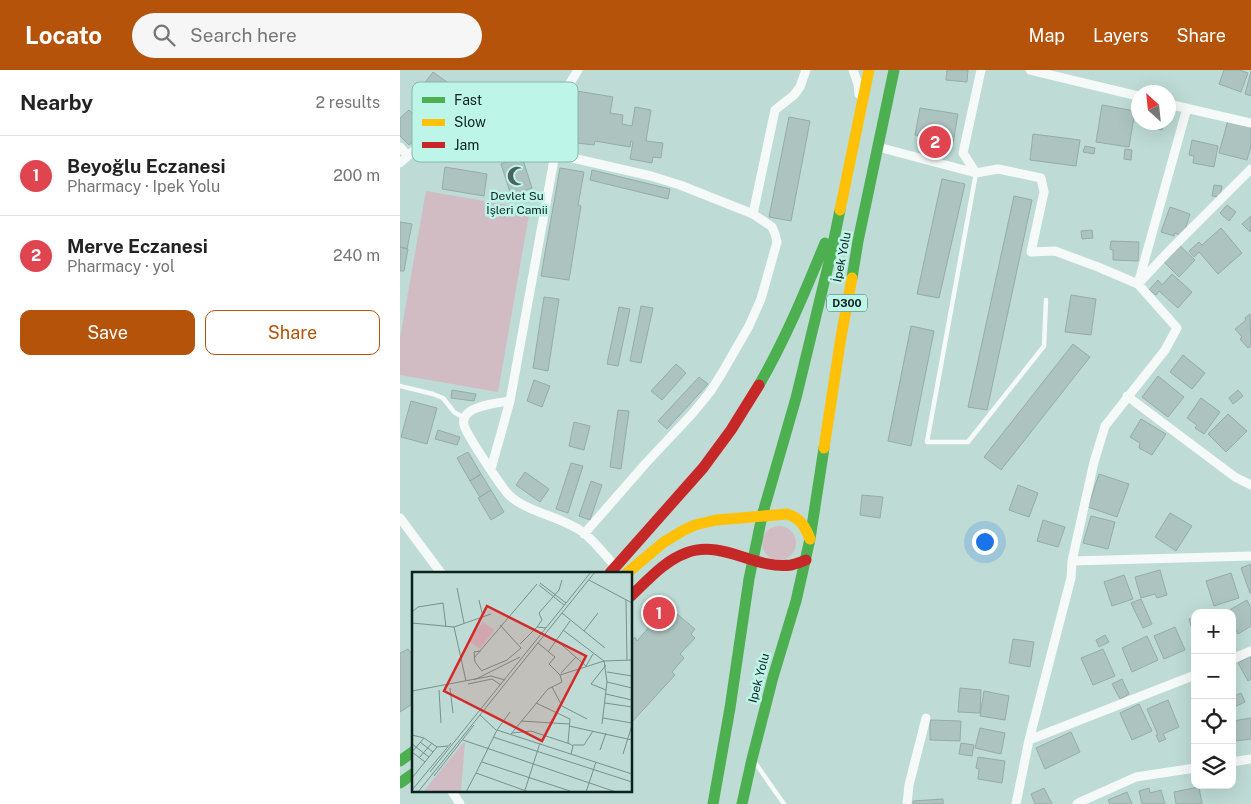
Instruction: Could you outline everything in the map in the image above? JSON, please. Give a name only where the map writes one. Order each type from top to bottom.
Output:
[{"type":"main road","name":"İpek Yolu","points":[[762,516],[796,398],[831,254],[868,70]]},
{"type":"main road","name":"İpek Yolu","points":[[810,539],[840,337],[894,70]]},
{"type":"main road","points":[[613,570],[662,516],[715,452],[754,394],[772,362],[800,301],[842,201]]},
{"type":"main road","points":[[628,572],[673,536],[705,522],[787,514],[795,517],[803,524],[810,539],[806,560],[793,566],[753,559],[728,551],[696,549],[668,563],[632,595]]},
{"type":"main road","points":[[753,559],[762,516]]},
{"type":"main road","name":"Ipek Yolu","points":[[712,804],[730,708],[753,559]]},
{"type":"main road","name":"Ipek Yolu","points":[[742,804],[773,677],[796,601],[806,560]]},
{"type":"main road","points":[[400,761],[412,752]]},
{"type":"main road","points":[[400,783],[412,774]]},
{"type":"street","points":[[571,82],[578,70]]},
{"type":"street","points":[[754,214],[775,110],[794,95],[800,87],[806,70]]},
{"type":"street","points":[[853,70],[858,84],[861,107]]},
{"type":"street","points":[[976,173],[963,153],[982,70]]},
{"type":"street","points":[[1030,70],[1131,94]]},
{"type":"street","points":[[1176,106],[1251,123]]},
{"type":"street","points":[[1138,284],[1187,108]]},
{"type":"street","points":[[400,147],[408,156]]},
{"type":"street","points":[[878,147],[976,173],[998,169],[1041,178],[1044,192],[1031,252],[1056,251],[1098,266],[1138,284],[1177,328],[1165,350],[1105,426],[1094,462],[1070,578],[1029,740],[1016,804]]},
{"type":"street","points":[[400,162],[412,152]]},
{"type":"street","points":[[578,159],[651,176],[754,214],[772,228],[777,242],[761,299],[749,326],[710,392],[584,534]]},
{"type":"street","points":[[491,469],[510,401],[554,162]]},
{"type":"street","points":[[1138,284],[1168,251],[1251,169]]},
{"type":"street","points":[[1128,396],[1236,477],[1251,485]]},
{"type":"street","points":[[510,401],[477,408],[467,414],[464,418],[466,430],[510,496],[529,508],[569,524],[584,534],[613,570]]},
{"type":"street","points":[[400,518],[441,572]]},
{"type":"street","points":[[1072,561],[1251,556]]},
{"type":"street","points":[[1236,657],[1251,651]]},
{"type":"street","points":[[1029,740],[1191,677]]},
{"type":"street","points":[[907,804],[909,785],[926,718]]},
{"type":"street","points":[[1236,761],[1251,759]]},
{"type":"street","points":[[1077,804],[1136,778],[1191,769]]},
{"type":"street","points":[[452,792],[460,804]]},
{"type":"lane","points":[[976,173],[927,442],[968,442],[1044,346],[1046,300]]},
{"type":"lane","points":[[400,386],[443,398],[454,412],[464,418]]},
{"type":"lane","points":[[752,759],[784,804]]},
{"type":"shaded area","points":[[426,191],[530,209],[498,392],[400,375],[400,338]]},
{"type":"shaded area","points":[[779,526],[791,531],[796,543],[791,555],[779,560],[767,555],[762,543],[767,531]]},
{"type":"building","points":[[947,70],[968,70],[967,82],[946,80]]},
{"type":"building","points":[[1224,70],[1239,70],[1248,73],[1241,92],[1219,84]]},
{"type":"building","points":[[1251,71],[1251,96],[1245,94]]},
{"type":"building","points":[[433,72],[447,82],[425,82]]},
{"type":"building","points":[[578,91],[613,97],[610,113],[623,115],[622,124],[632,126],[635,107],[651,110],[646,141],[663,143],[661,158],[653,157],[652,163],[630,159],[633,142],[631,141],[630,147],[595,141],[594,145],[578,143]]},
{"type":"building","points":[[1102,105],[1131,110],[1132,130],[1129,147],[1096,142]]},
{"type":"building","points":[[920,108],[958,114],[953,143],[948,142],[947,149],[930,146],[931,138],[915,135]]},
{"type":"building","points":[[409,110],[412,113],[412,142],[409,145],[400,136],[400,118]]},
{"type":"building","points":[[789,117],[810,121],[791,221],[769,217]]},
{"type":"building","points":[[1228,120],[1251,126],[1251,146],[1247,160],[1219,153]]},
{"type":"building","points":[[1033,134],[1080,140],[1076,166],[1030,160]]},
{"type":"building","points":[[1192,140],[1218,146],[1214,167],[1193,163],[1194,156],[1189,155]]},
{"type":"building","points":[[1085,146],[1095,148],[1094,154],[1083,152]]},
{"type":"building","points":[[1125,149],[1132,150],[1131,160],[1124,159]]},
{"type":"building","name":"Devlet Su İşleri Camii","points":[[524,162],[532,188],[511,195],[501,164]]},
{"type":"building","points":[[445,167],[487,174],[484,196],[442,189]]},
{"type":"building","points":[[560,168],[584,172],[578,205],[581,206],[569,280],[541,276]]},
{"type":"building","points":[[592,170],[670,189],[668,199],[590,180]]},
{"type":"building","points":[[942,179],[965,184],[939,298],[917,294]]},
{"type":"building","points":[[1214,185],[1222,186],[1220,197],[1212,196]]},
{"type":"building","points":[[1014,196],[1032,200],[987,410],[968,407]]},
{"type":"building","points":[[1227,205],[1236,212],[1229,221],[1220,213]]},
{"type":"building","points":[[1170,207],[1190,214],[1183,236],[1175,233],[1174,236],[1161,232]]},
{"type":"building","points":[[1251,216],[1251,231],[1250,232],[1242,224]]},
{"type":"building","points":[[400,222],[412,224],[407,249],[400,247]]},
{"type":"building","points":[[1221,228],[1242,253],[1218,274],[1199,252],[1194,257],[1189,251],[1199,242],[1202,245]]},
{"type":"building","points":[[1092,230],[1093,238],[1082,239],[1081,231]]},
{"type":"building","points":[[1111,241],[1139,242],[1138,261],[1113,260],[1113,250],[1110,249]]},
{"type":"building","points":[[1179,245],[1195,260],[1179,277],[1163,261]]},
{"type":"building","points":[[400,247],[408,249],[404,271],[400,271]]},
{"type":"building","points":[[1172,274],[1192,292],[1178,308],[1159,291],[1156,295],[1149,290],[1158,280],[1162,285]]},
{"type":"building","points":[[1071,295],[1096,299],[1091,335],[1065,332]]},
{"type":"building","points":[[544,297],[559,299],[548,371],[533,368]]},
{"type":"building","points":[[641,306],[653,308],[641,363],[630,361]]},
{"type":"building","points":[[619,307],[630,309],[618,366],[607,364]]},
{"type":"building","points":[[1250,314],[1251,346],[1248,348],[1240,339],[1242,337],[1235,329]]},
{"type":"building","points":[[911,326],[934,331],[911,446],[888,441]]},
{"type":"building","points":[[1073,344],[1090,357],[1001,470],[984,457]]},
{"type":"building","points":[[1183,355],[1205,373],[1192,389],[1170,372]]},
{"type":"building","points":[[676,364],[686,373],[662,400],[651,391]]},
{"type":"building","points":[[1158,376],[1184,397],[1168,417],[1142,397]]},
{"type":"building","points":[[699,377],[708,384],[667,429],[658,421]]},
{"type":"building","points":[[534,380],[550,386],[542,407],[527,401]]},
{"type":"building","points":[[452,390],[476,394],[474,401],[451,398]]},
{"type":"building","points":[[1238,390],[1243,396],[1233,404],[1229,398]]},
{"type":"building","points":[[1201,398],[1220,412],[1204,434],[1195,428],[1197,425],[1187,418]]},
{"type":"building","points":[[411,401],[437,408],[427,444],[401,437]]},
{"type":"building","points":[[618,410],[629,411],[621,469],[610,467]]},
{"type":"building","points":[[1228,414],[1247,431],[1226,452],[1208,434]]},
{"type":"building","points":[[1141,419],[1166,434],[1152,455],[1139,448],[1140,443],[1130,437]]},
{"type":"building","points":[[574,422],[590,426],[584,450],[569,446]]},
{"type":"building","points":[[438,430],[460,437],[457,445],[435,439]]},
{"type":"building","points":[[468,452],[481,474],[470,481],[457,458]]},
{"type":"building","points":[[571,463],[583,466],[568,513],[556,509]]},
{"type":"building","points":[[525,472],[549,489],[540,502],[516,485]]},
{"type":"building","points":[[481,474],[491,490],[480,497],[470,481]]},
{"type":"building","points":[[1099,474],[1129,484],[1117,517],[1088,507]]},
{"type":"building","points":[[591,481],[602,485],[590,520],[579,516]]},
{"type":"building","points":[[1018,485],[1038,493],[1029,517],[1009,510]]},
{"type":"building","points":[[491,490],[504,512],[491,520],[478,498]]},
{"type":"building","points":[[862,495],[883,497],[880,518],[860,515]]},
{"type":"building","points":[[1170,513],[1192,526],[1176,551],[1155,537]]},
{"type":"building","points":[[1091,516],[1115,522],[1108,549],[1083,543]]},
{"type":"building","points":[[1043,520],[1065,527],[1058,547],[1037,541]]},
{"type":"building","points":[[1251,564],[1251,593],[1250,593],[1241,568]]},
{"type":"building","points":[[1160,570],[1167,595],[1157,598],[1155,594],[1141,598],[1135,577]]},
{"type":"building","points":[[1231,573],[1239,598],[1214,606],[1206,581]]},
{"type":"building","points":[[1124,575],[1133,599],[1112,606],[1104,582]]},
{"type":"building","points":[[1141,599],[1152,624],[1143,628],[1131,603]]},
{"type":"building","points":[[1247,600],[1251,608],[1251,626],[1238,634],[1236,631],[1236,609],[1231,609]]},
{"type":"building","points":[[668,614],[673,618],[677,614],[695,629],[691,634],[695,638],[680,654],[684,658],[672,672],[675,675],[632,722],[632,641],[635,637],[637,641],[651,625],[655,629]]},
{"type":"building","points":[[1175,627],[1185,650],[1164,659],[1154,636]]},
{"type":"building","points":[[1105,635],[1109,642],[1099,647],[1096,640]]},
{"type":"building","points":[[1147,636],[1158,660],[1132,672],[1122,648]]},
{"type":"building","points":[[1013,639],[1034,642],[1030,667],[1009,663]]},
{"type":"building","points":[[408,649],[412,654],[412,704],[400,712],[400,653]]},
{"type":"building","points":[[1103,649],[1115,676],[1093,685],[1081,658]]},
{"type":"building","points":[[1251,656],[1251,679],[1248,681],[1238,663]]},
{"type":"building","points":[[1122,679],[1129,694],[1120,699],[1112,684]]},
{"type":"building","points":[[960,688],[981,690],[980,713],[958,712]]},
{"type":"building","points":[[984,691],[1009,696],[1005,720],[980,716]]},
{"type":"building","points":[[1241,693],[1245,702],[1236,706],[1236,695]]},
{"type":"building","points":[[1168,700],[1179,727],[1163,734],[1166,739],[1159,742],[1147,709]]},
{"type":"building","points":[[1139,704],[1152,731],[1132,740],[1120,713]]},
{"type":"building","points":[[1251,718],[1251,739],[1236,741],[1236,720]]},
{"type":"building","points":[[930,720],[961,721],[960,741],[930,740]]},
{"type":"building","points":[[980,728],[1005,733],[1001,754],[975,748]]},
{"type":"building","points":[[1071,732],[1080,752],[1045,769],[1036,748]]},
{"type":"building","points":[[961,743],[974,745],[972,756],[959,754]]},
{"type":"building","points":[[978,757],[1005,761],[1002,783],[978,779],[979,769],[976,768]]},
{"type":"building","points":[[1044,788],[1052,804],[1035,804],[1031,794]]},
{"type":"building","points":[[1149,788],[1150,793],[1161,790],[1165,804],[1142,804],[1139,791]]},
{"type":"building","points":[[1199,789],[1202,804],[1176,804],[1174,792]]},
{"type":"building","points":[[1127,792],[1132,804],[1110,804],[1108,800]]},
{"type":"building","points":[[943,799],[943,804],[913,804],[913,801]]},
{"type":"traffic: fast","points":[[852,278],[894,70]]},
{"type":"traffic: fast","points":[[713,804],[730,708],[749,579],[762,516],[796,398],[840,210]]},
{"type":"traffic: fast","points":[[759,385],[786,333],[825,243]]},
{"type":"traffic: fast","points":[[742,804],[773,677],[796,601],[810,539],[824,448]]},
{"type":"traffic: fast","points":[[400,761],[412,752]]},
{"type":"traffic: fast","points":[[400,783],[412,774]]},
{"type":"traffic: slow","points":[[840,210],[869,70]]},
{"type":"traffic: slow","points":[[824,448],[852,278]]},
{"type":"traffic: slow","points":[[628,572],[664,542],[684,530],[716,520],[787,514],[802,523],[810,539]]},
{"type":"traffic: jam","points":[[611,572],[703,468],[731,430],[759,385]]},
{"type":"traffic: jam","points":[[632,595],[670,561],[686,553],[700,550],[726,552],[778,565],[791,565],[806,560]]},
{"type":"place","name":"Merve Eczanesi","points":[[935,142]]},
{"type":"place","name":"Devlet Su İşleri Camii","points":[[517,176]]},
{"type":"place","name":"Beyoğlu Eczanesi","points":[[659,613]]}]
